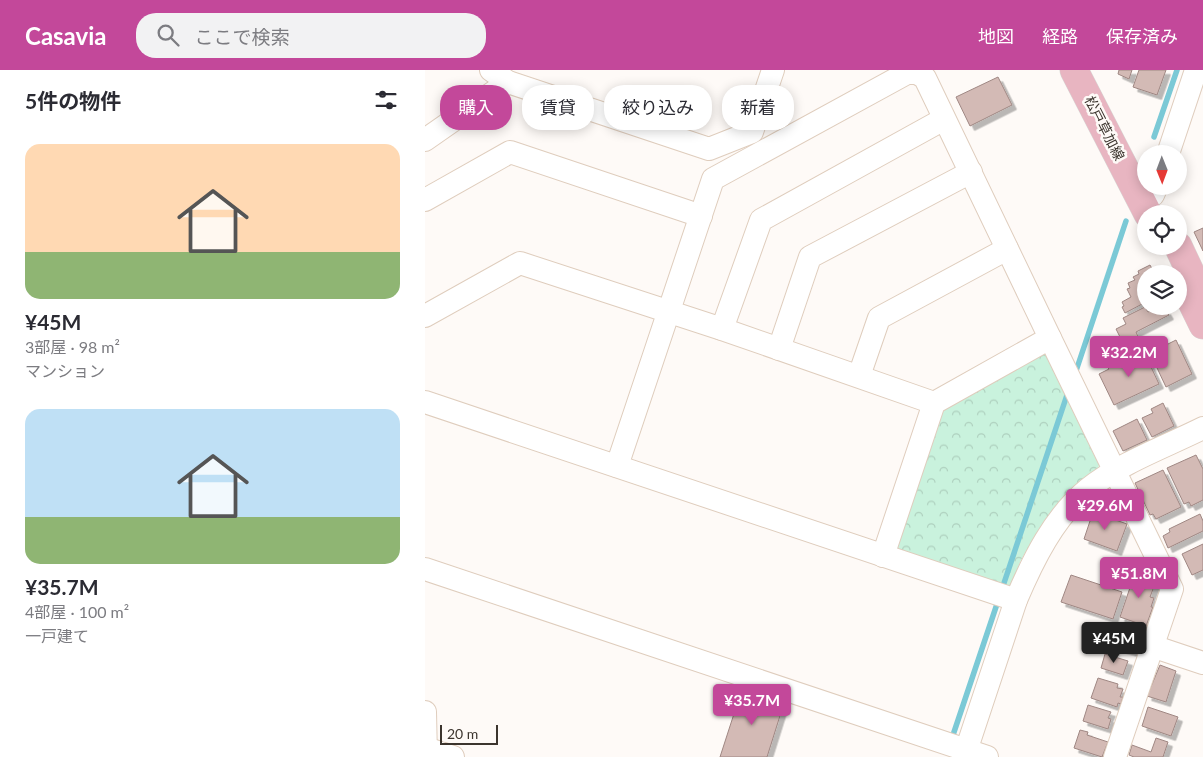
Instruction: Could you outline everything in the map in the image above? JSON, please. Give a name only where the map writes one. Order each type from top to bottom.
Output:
[{"type":"main road","name":"松戸草加線","points":[[1074,70],[1151,197]]},
{"type":"main road","name":"松戸草加線","points":[[1090,70],[1151,197]]},
{"type":"main road","points":[[1182,255],[1203,299]]},
{"type":"main road","points":[[1187,293],[1203,325]]},
{"type":"street","points":[[425,140],[499,76],[709,149],[752,132],[773,70]]},
{"type":"street","points":[[1171,145],[1196,70]]},
{"type":"street","points":[[617,466],[713,179],[907,73],[917,73],[925,78],[1172,589],[1115,757]]},
{"type":"street","points":[[722,329],[761,220],[944,119]]},
{"type":"street","points":[[425,200],[510,152],[701,216]]},
{"type":"street","points":[[779,349],[810,257],[971,172]]},
{"type":"street","points":[[859,376],[879,318],[1007,249]]},
{"type":"street","points":[[425,316],[519,263],[722,329],[934,402]]},
{"type":"street","points":[[883,556],[934,402],[1050,338]]},
{"type":"street","points":[[425,402],[1004,596]]},
{"type":"street","points":[[425,569],[962,750],[1004,596],[1039,552],[1058,522],[1088,489],[1114,471],[1203,428]]},
{"type":"street","points":[[1152,646],[1203,663]]},
{"type":"street","points":[[425,712],[426,751],[453,757]]},
{"type":"green space","points":[[1042,353],[1051,355],[1100,459],[1098,470],[1063,498],[1039,530],[1021,560],[1011,585],[1004,588],[900,554],[896,546],[940,413],[947,407]]},
{"type":"building","points":[[1119,70],[1132,70],[1129,79],[1118,74]]},
{"type":"building","points":[[1139,70],[1166,70],[1157,95],[1133,87]]},
{"type":"building","points":[[998,77],[1012,105],[970,126],[956,97]]},
{"type":"building","points":[[1203,228],[1203,251],[1194,232]]},
{"type":"building","points":[[1137,275],[1137,307],[1125,313],[1122,302],[1131,297],[1127,289],[1130,288],[1128,283],[1135,280],[1133,277]]},
{"type":"building","points":[[1137,311],[1137,315],[1169,315],[1136,332],[1139,339],[1110,353],[1108,349],[1111,348],[1108,343],[1120,337],[1116,329],[1126,324],[1123,318]]},
{"type":"building","points":[[1176,340],[1192,374],[1166,387],[1150,353]]},
{"type":"building","points":[[1144,352],[1159,384],[1114,405],[1099,374],[1109,369],[1107,367]]},
{"type":"building","points":[[1163,403],[1174,426],[1152,437],[1142,418],[1153,413],[1151,409]]},
{"type":"building","points":[[1137,419],[1147,440],[1123,451],[1113,431]]},
{"type":"building","points":[[1196,455],[1203,469],[1203,500],[1191,506],[1189,502],[1184,504],[1167,468]]},
{"type":"building","points":[[1163,470],[1181,507],[1156,519],[1153,514],[1150,515],[1135,483]]},
{"type":"building","points":[[1093,512],[1127,524],[1117,551],[1084,539]]},
{"type":"building","points":[[1200,514],[1203,521],[1203,531],[1168,548],[1163,536],[1170,532],[1169,529]]},
{"type":"building","points":[[1203,544],[1203,570],[1192,575],[1182,554]]},
{"type":"building","points":[[1137,567],[1149,571],[1146,581],[1155,584],[1150,597],[1154,598],[1151,607],[1153,607],[1146,626],[1120,617]]},
{"type":"building","points":[[1071,575],[1122,592],[1113,619],[1061,602]]},
{"type":"building","points":[[1117,624],[1144,633],[1137,653],[1109,645]]},
{"type":"building","points":[[1105,654],[1128,661],[1123,675],[1101,668]]},
{"type":"building","points":[[1160,665],[1176,671],[1166,702],[1147,696]]},
{"type":"building","points":[[1098,678],[1118,684],[1117,688],[1123,689],[1120,697],[1123,697],[1121,704],[1118,703],[1117,707],[1091,698]]},
{"type":"building","points":[[742,689],[784,703],[767,757],[720,757]]},
{"type":"building","points":[[1088,705],[1111,712],[1108,718],[1111,719],[1108,729],[1083,721]]},
{"type":"building","points":[[1148,707],[1178,717],[1171,736],[1142,726]]},
{"type":"building","points":[[1080,730],[1088,732],[1087,735],[1108,742],[1102,757],[1074,748]]},
{"type":"building","points":[[1156,738],[1168,742],[1163,757],[1134,757],[1129,755],[1132,745],[1151,752]]},
{"type":"waterway","points":[[1154,137],[1177,70]]},
{"type":"waterway","points":[[1075,374],[1126,221]]},
{"type":"waterway","points":[[1002,589],[1068,392]]},
{"type":"waterway","points":[[951,741],[999,598]]}]
